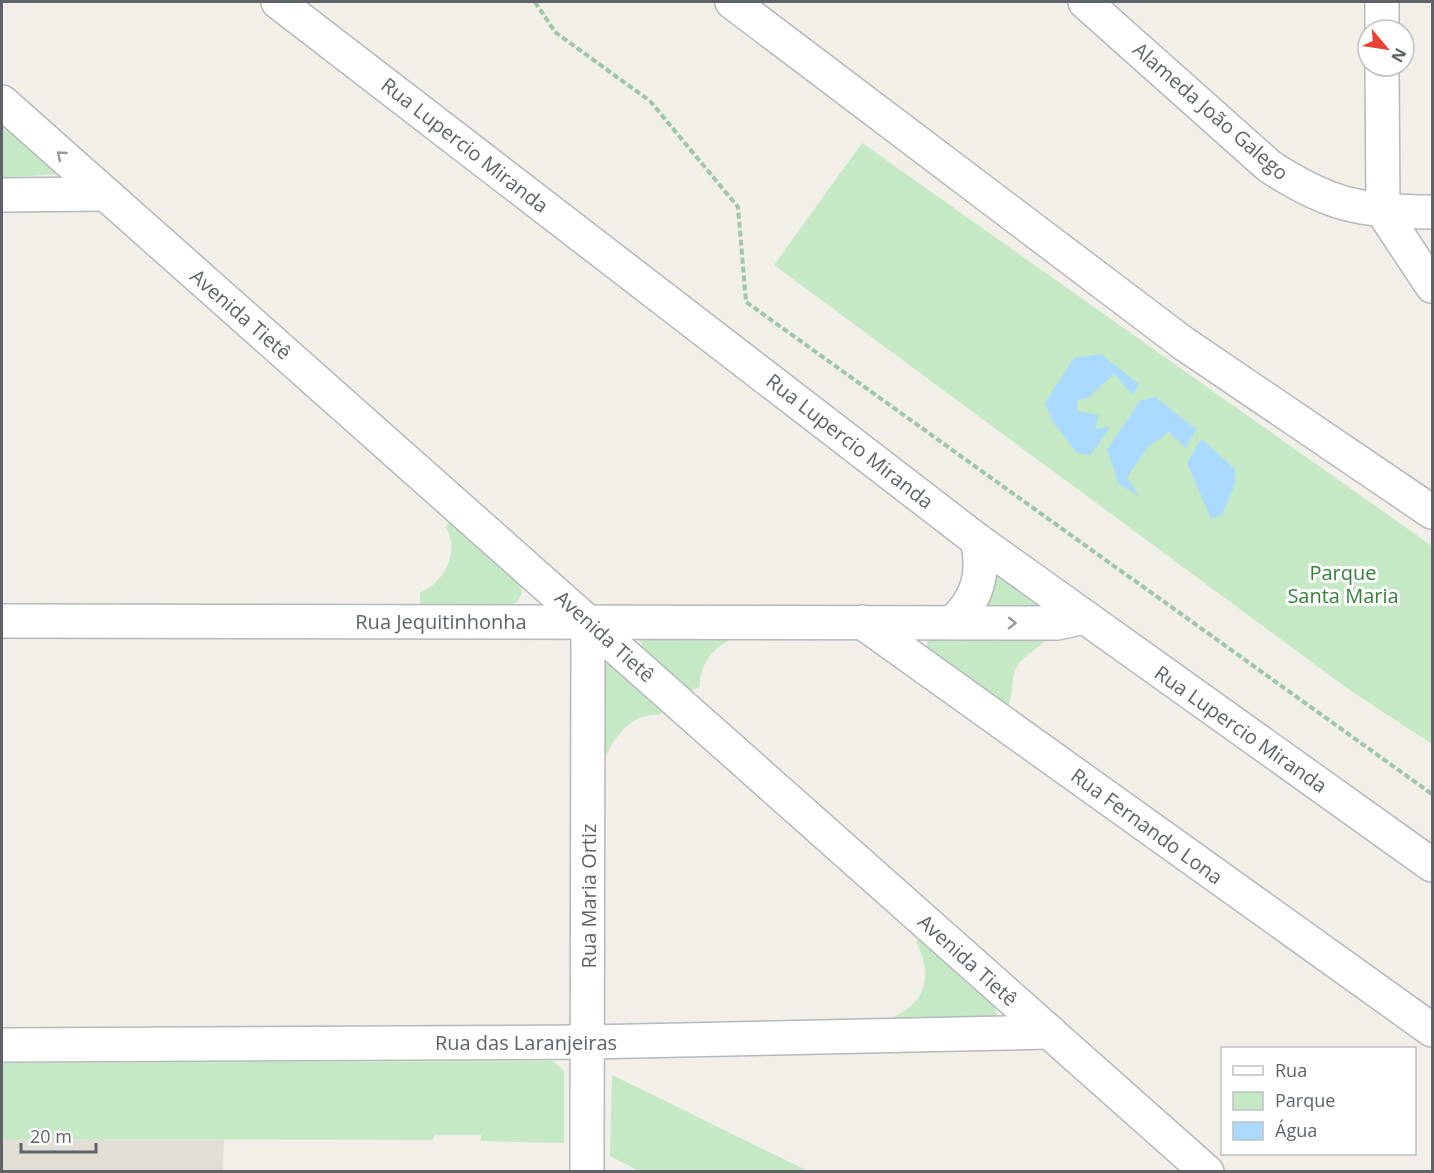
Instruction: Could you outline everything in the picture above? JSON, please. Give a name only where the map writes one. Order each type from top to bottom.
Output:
[{"type":"street","name":"Rua Lupercio Miranda","points":[[279,2],[977,540],[1432,865]]},
{"type":"street","points":[[732,2],[1183,343],[1432,512]]},
{"type":"street","name":"Alameda João Galego","points":[[1085,2],[1269,166],[1297,184],[1353,207],[1383,212],[1432,212]]},
{"type":"street","points":[[1382,2],[1382,18]]},
{"type":"street","points":[[1382,78],[1383,212],[1432,286]]},
{"type":"street","name":"Avenida Tietê","points":[[2,102],[1207,1172]]},
{"type":"street","points":[[2,195],[105,194]]},
{"type":"street","points":[[953,622],[964,612],[979,585],[981,570],[977,540]]},
{"type":"street","name":"Rua Jequitinhonha","points":[[2,621],[1057,623],[1085,617]]},
{"type":"street","name":"Rua Maria Ortiz","points":[[587,1172],[588,621]]},
{"type":"street","name":"Rua Fernando Lona","points":[[862,622],[1432,1030]]},
{"type":"street","name":"Rua das Laranjeiras","points":[[2,1045],[588,1042],[1050,1032]]},
{"type":"path","points":[[535,2],[555,32],[650,101],[738,207],[746,302],[1432,794]]},
{"type":"shaded area","points":[[2,1139],[224,1140],[223,1171],[2,1172]]},
{"type":"green space","points":[[2,125],[58,174],[2,178]]},
{"type":"green space","name":"Parque Santa Maria","points":[[862,143],[1432,546],[1432,744],[1351,691],[774,265]]},
{"type":"green space","points":[[450,520],[517,580],[521,587],[521,594],[516,603],[512,605],[420,605],[420,593],[437,581],[448,565],[451,547],[446,527]]},
{"type":"green space","points":[[989,564],[1055,606],[979,611]]},
{"type":"green space","points":[[729,632],[730,640],[717,648],[704,666],[700,687],[689,691],[643,649],[640,642],[643,635]]},
{"type":"green space","points":[[1051,635],[1016,668],[1006,710],[926,650],[929,638]]},
{"type":"green space","points":[[613,664],[665,708],[659,715],[642,717],[627,726],[615,740],[606,756],[599,755],[603,667]]},
{"type":"green space","points":[[921,937],[994,1002],[997,1014],[992,1020],[892,1025],[892,1018],[913,1004],[924,986],[924,966],[916,942]]},
{"type":"green space","points":[[553,1061],[564,1071],[564,1143],[481,1141],[481,1135],[435,1135],[433,1140],[2,1139],[2,1063]]},
{"type":"green space","points":[[612,1075],[808,1171],[639,1171],[610,1156]]},
{"type":"water","points":[[1101,354],[1139,384],[1133,395],[1114,374],[1089,397],[1078,400],[1077,411],[1099,415],[1095,429],[1110,427],[1091,455],[1077,453],[1053,422],[1045,403],[1074,358]]},
{"type":"water","points":[[1155,397],[1196,429],[1186,448],[1169,432],[1148,447],[1127,477],[1139,496],[1119,484],[1107,450],[1140,401]]},
{"type":"water","points":[[1202,439],[1235,469],[1235,484],[1222,515],[1211,519],[1187,462]]}]
